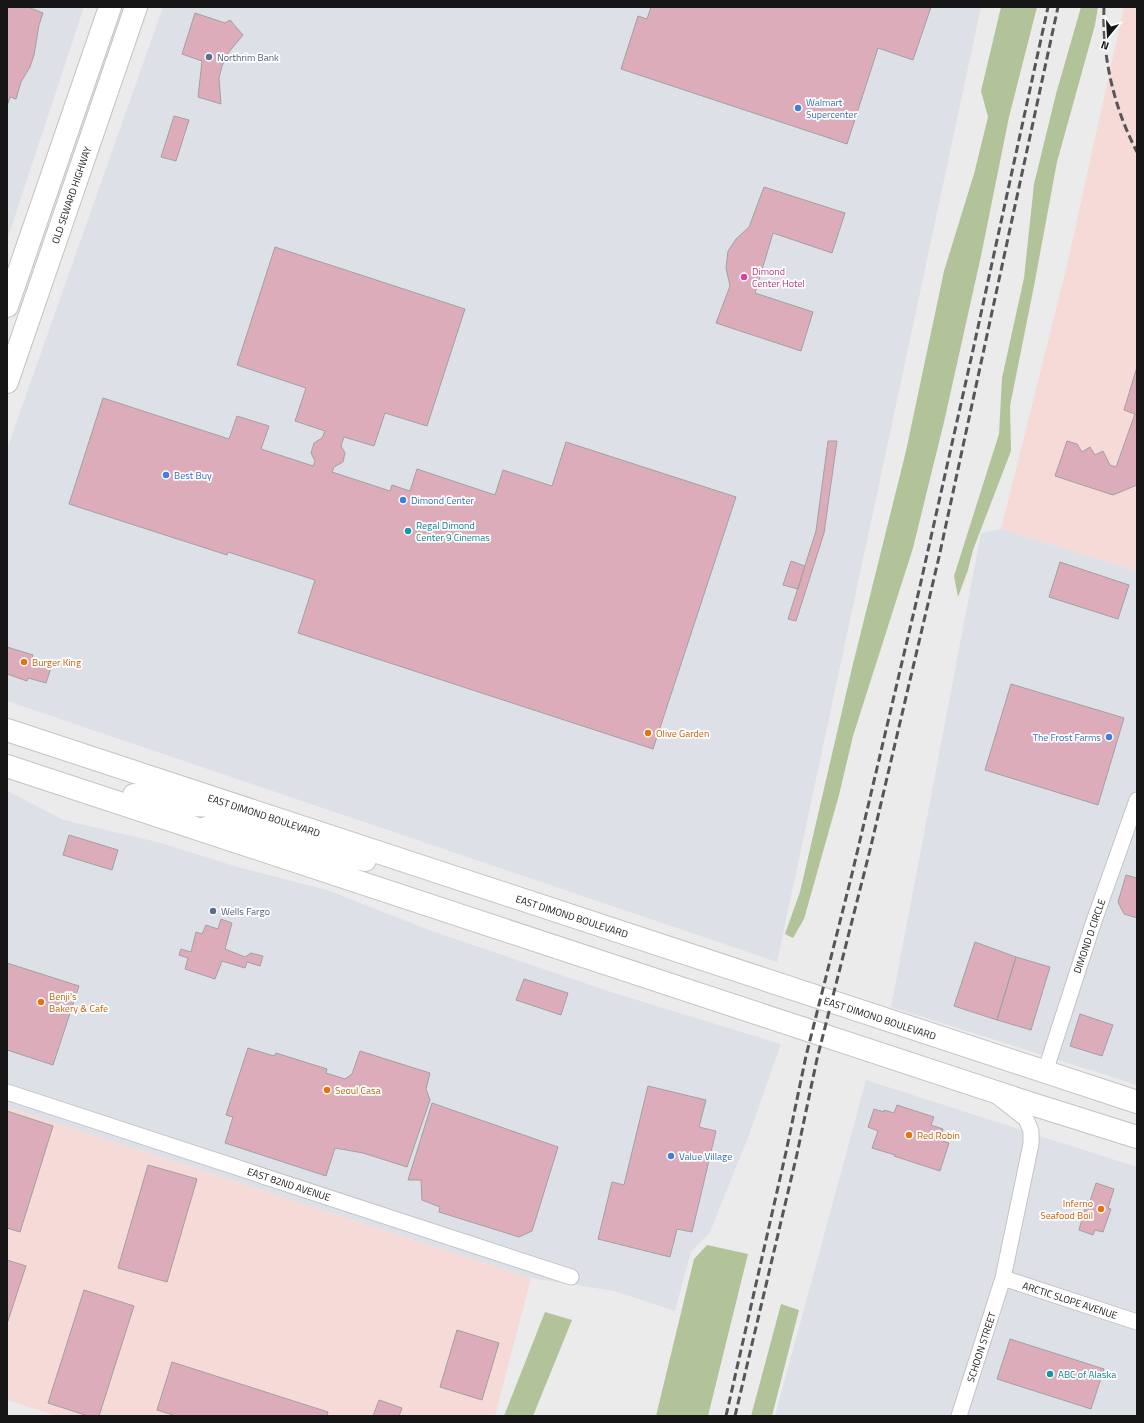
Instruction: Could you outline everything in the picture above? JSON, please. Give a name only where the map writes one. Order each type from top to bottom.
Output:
[{"type":"main road","points":[[7,306],[110,7]]},
{"type":"main road","name":"OLD SEWARD HIGHWAY","points":[[7,382],[136,7]]},
{"type":"main road","points":[[25,330],[18,320],[18,316],[33,266],[42,202]]},
{"type":"main road","name":"EAST DIMOND BOULEVARD","points":[[7,730],[1137,1102]]},
{"type":"main road","points":[[7,766],[1032,1104],[1137,1137]]},
{"type":"main road","points":[[35,775],[88,784],[173,804],[202,806],[231,804]]},
{"type":"main road","points":[[201,830],[227,821],[247,825],[329,854],[369,860],[410,863]]},
{"type":"main road","points":[[638,974],[649,942]]},
{"type":"street","name":"DIMOND D CIRCLE","points":[[1045,1072],[1093,924],[1137,800]]},
{"type":"street","name":"SCHOON STREET","points":[[959,1416],[1003,1278],[1031,1144],[1030,1131],[1026,1119],[986,1088]]},
{"type":"street","name":"EAST 82ND AVENUE","points":[[7,1092],[571,1277]]},
{"type":"street","name":"ARCTIC SLOPE AVENUE","points":[[1003,1278],[1137,1322]]},
{"type":"shaded area","points":[[7,7],[84,7],[7,240]]},
{"type":"shaded area","name":"Dimond Center","points":[[163,7],[981,7],[777,962],[7,701],[7,449]]},
{"type":"shaded area","points":[[1124,7],[1137,7],[1137,571],[1001,529],[1067,265]]},
{"type":"shaded area","points":[[1001,529],[1137,571],[1137,1085],[891,1007],[981,533]]},
{"type":"shaded area","points":[[7,791],[64,820],[157,842],[241,868],[327,890],[432,931],[611,992],[781,1044],[749,1135],[710,1232],[691,1252],[675,1311],[614,1291],[531,1278],[7,1107]]},
{"type":"shaded area","points":[[866,1080],[1137,1167],[1137,1416],[775,1416]]},
{"type":"shaded area","points":[[7,1107],[531,1278],[495,1416],[57,1416],[7,1400]]},
{"type":"green space","points":[[1001,7],[1037,7],[1009,117],[981,256],[944,422],[913,548],[853,736],[839,795],[804,919],[793,938],[785,934],[800,892],[852,668],[906,451],[944,271],[974,174],[988,117],[981,91]]},
{"type":"green space","points":[[1081,7],[1098,7],[1095,25],[1057,162],[1010,406],[1011,451],[973,550],[968,570],[958,597],[954,576],[999,434],[1002,378],[1024,278],[1034,184],[1056,94]]},
{"type":"green space","points":[[707,1245],[748,1254],[708,1416],[656,1416],[694,1259]]},
{"type":"green space","points":[[781,1304],[799,1310],[772,1416],[751,1416]]},
{"type":"green space","points":[[545,1312],[572,1320],[533,1416],[504,1416]]},
{"type":"building","points":[[7,7],[28,7],[43,13],[30,67],[21,82],[16,99],[10,97],[7,106]]},
{"type":"building","name":"Walmart Supercenter","points":[[651,7],[931,7],[913,60],[878,48],[847,144],[621,69],[638,16],[647,19]]},
{"type":"building","name":"Northrim Bank","points":[[195,13],[225,23],[230,20],[243,35],[229,52],[222,66],[219,78],[221,104],[198,97],[202,61],[182,54]]},
{"type":"building","points":[[174,116],[189,120],[176,161],[161,157]]},
{"type":"building","name":"Dimond Center Hotel","points":[[764,187],[845,213],[832,253],[773,233],[755,293],[813,312],[801,351],[716,323],[730,286],[726,268],[728,251],[736,239],[749,227]]},
{"type":"building","name":"Dimond Center","points":[[275,247],[465,309],[427,426],[385,413],[374,446],[344,437],[341,446],[345,453],[343,462],[334,467],[332,472],[390,491],[392,485],[410,491],[417,469],[495,495],[503,470],[552,486],[566,442],[736,497],[653,749],[298,633],[315,580],[228,552],[227,555],[69,504],[103,398],[229,439],[237,416],[269,426],[261,449],[313,466],[315,461],[311,453],[314,443],[322,438],[325,431],[295,421],[306,388],[237,365]]},
{"type":"building","points":[[1137,367],[1137,485],[1113,495],[1055,476],[1067,441],[1077,444],[1082,452],[1090,447],[1095,455],[1103,451],[1110,465],[1116,467],[1135,414],[1124,410]]},
{"type":"building","points":[[828,441],[837,441],[824,533],[796,621],[788,619],[816,531]]},
{"type":"building","points":[[791,561],[805,566],[798,589],[783,585]]},
{"type":"building","points":[[1060,562],[1129,585],[1118,619],[1049,597]]},
{"type":"building","name":"Burger King","points":[[7,647],[33,655],[32,659],[52,665],[46,683],[28,678],[27,681],[7,674]]},
{"type":"building","points":[[1011,684],[1124,718],[1098,805],[985,770]]},
{"type":"building","points":[[69,835],[118,850],[112,870],[63,855]]},
{"type":"building","points":[[1126,875],[1137,878],[1137,918],[1124,914],[1118,902]]},
{"type":"building","points":[[221,919],[232,923],[225,949],[245,957],[251,953],[263,956],[260,966],[247,962],[245,968],[222,961],[215,979],[185,969],[188,958],[179,955],[181,949],[191,952],[196,932],[202,934],[206,925],[218,929]]},
{"type":"building","points":[[975,942],[1016,957],[997,1020],[954,1006]]},
{"type":"building","points":[[1016,957],[1050,967],[1031,1030],[997,1020]]},
{"type":"building","points":[[7,963],[79,986],[53,1065],[7,1050]]},
{"type":"building","points":[[524,979],[568,993],[561,1015],[516,1000]]},
{"type":"building","points":[[1080,1014],[1113,1025],[1102,1056],[1070,1046]]},
{"type":"building","points":[[248,1048],[274,1056],[276,1053],[327,1069],[326,1073],[345,1079],[352,1074],[360,1051],[430,1073],[426,1089],[430,1100],[407,1167],[363,1153],[335,1148],[326,1176],[225,1143],[233,1117],[226,1115]]},
{"type":"building","name":"Value Village","points":[[648,1086],[706,1100],[699,1127],[716,1131],[692,1232],[677,1229],[670,1257],[598,1239],[612,1182],[624,1185]]},
{"type":"building","points":[[432,1103],[558,1147],[532,1231],[519,1237],[439,1212],[440,1207],[422,1200],[421,1180],[408,1180]]},
{"type":"building","name":"Red Robin","points":[[897,1105],[934,1117],[931,1125],[943,1129],[940,1140],[949,1143],[940,1171],[872,1148],[878,1131],[868,1127],[874,1109],[894,1113]]},
{"type":"building","points":[[7,1111],[53,1126],[20,1232],[7,1228]]},
{"type":"building","points":[[148,1165],[197,1179],[167,1282],[118,1268]]},
{"type":"building","points":[[1096,1183],[1114,1189],[1108,1208],[1111,1209],[1103,1232],[1095,1230],[1093,1235],[1079,1230],[1087,1201],[1090,1201]]},
{"type":"building","points":[[7,1260],[26,1266],[7,1324]]},
{"type":"building","points":[[84,1290],[134,1306],[99,1416],[88,1416],[48,1403]]},
{"type":"building","points":[[457,1330],[499,1343],[482,1400],[440,1387]]},
{"type":"building","name":"ABC of Alaska","points":[[1010,1339],[1104,1369],[1091,1409],[997,1379]]},
{"type":"building","points":[[172,1362],[328,1412],[327,1416],[176,1416],[157,1410]]},
{"type":"building","points":[[379,1400],[402,1408],[399,1416],[373,1416]]},
{"type":"railway","points":[[726,1416],[786,1152],[806,1056],[852,874],[920,586],[1048,7]]},
{"type":"railway","points":[[735,1416],[797,1154],[817,1059],[870,850],[939,557],[1058,7]]},
{"type":"railway","points":[[1104,7],[1105,45],[1111,82],[1122,118],[1137,152]]},
{"type":"place","name":"Northrim Bank","points":[[209,57]]},
{"type":"place","name":"Walmart Supercenter","points":[[798,108]]},
{"type":"place","name":"Dimond Center Hotel","points":[[744,277]]},
{"type":"place","name":"Best Buy","points":[[166,475]]},
{"type":"place","name":"Dimond Center","points":[[403,500]]},
{"type":"place","name":"Regal Dimond Center 9 Cinemas","points":[[408,531]]},
{"type":"place","name":"Burger King","points":[[24,662]]},
{"type":"place","name":"Olive Garden","points":[[648,733]]},
{"type":"place","name":"The Frost Farms","points":[[1109,737]]},
{"type":"place","name":"Wells Fargo","points":[[213,911]]},
{"type":"place","name":"Benji's Bakery & Cafe","points":[[41,1002]]},
{"type":"place","name":"Seoul Casa","points":[[327,1090]]},
{"type":"place","name":"Red Robin","points":[[909,1135]]},
{"type":"place","name":"Value Village","points":[[671,1156]]},
{"type":"place","name":"Inferno Seafood Boil","points":[[1101,1209]]},
{"type":"place","name":"ABC of Alaska","points":[[1050,1374]]}]
